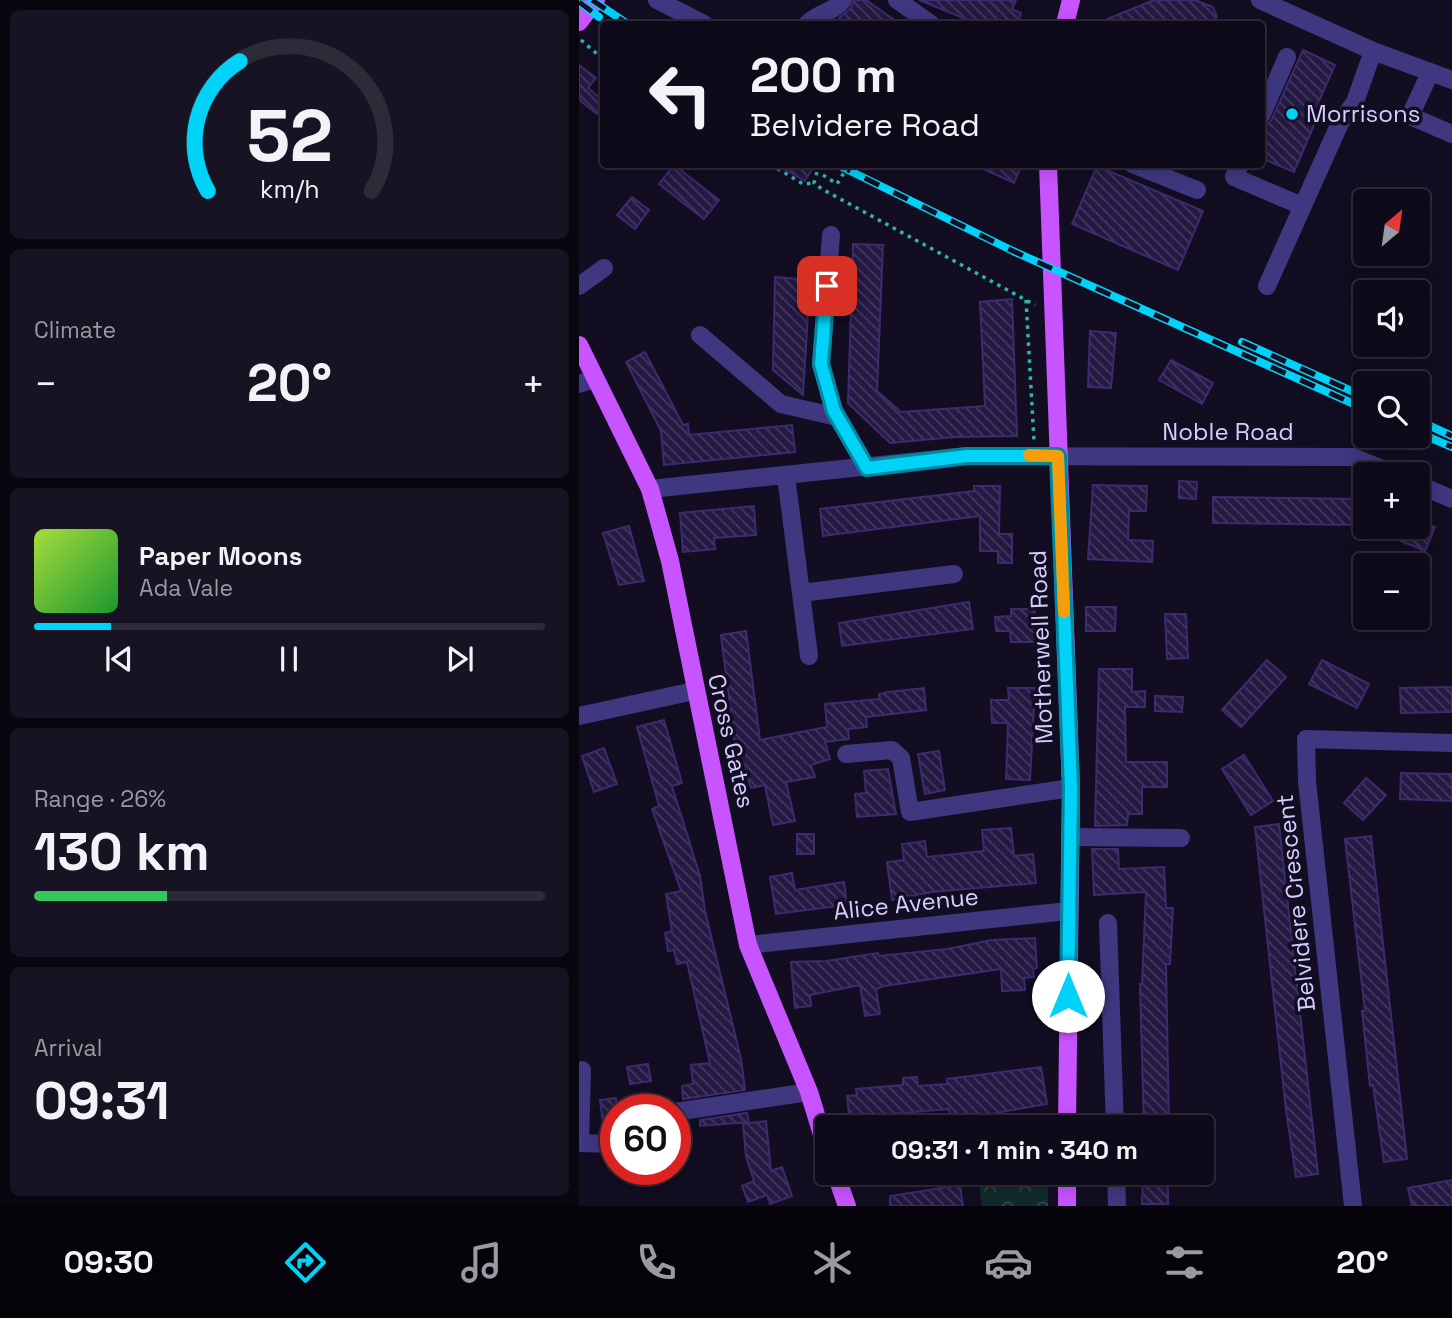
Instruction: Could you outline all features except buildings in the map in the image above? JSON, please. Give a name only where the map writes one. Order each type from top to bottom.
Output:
[{"type":"main road","points":[[579,22],[596,0]]},
{"type":"main road","points":[[1066,21],[1071,0]]},
{"type":"main road","name":"Motherwell Road","points":[[1047,168],[1071,788],[1065,1115]]},
{"type":"main road","name":"Cross Gates","points":[[579,345],[587,382],[650,489],[670,561],[694,691],[748,945],[816,1115]]},
{"type":"main road","points":[[840,1185],[847,1206]]},
{"type":"main road","points":[[1067,1185],[1067,1206]]},
{"type":"street","points":[[657,0],[698,21]]},
{"type":"street","points":[[810,21],[817,14],[835,9],[843,0]]},
{"type":"street","points":[[897,0],[927,21]]},
{"type":"street","points":[[1260,0],[1299,8],[1373,51],[1452,80]]},
{"type":"street","points":[[1267,286],[1340,124],[1355,102],[1373,51]]},
{"type":"street","points":[[1265,107],[1287,57]]},
{"type":"street","points":[[1431,73],[1410,116],[1452,134]]},
{"type":"street","points":[[1142,168],[1197,190]]},
{"type":"street","points":[[1238,168],[1234,177],[1302,206]]},
{"type":"street","points":[[831,235],[821,364],[837,416],[867,468]]},
{"type":"street","points":[[579,286],[603,268]]},
{"type":"street","points":[[700,335],[781,404],[837,416]]},
{"type":"street","name":"Noble Road","points":[[650,489],[967,456],[1353,457],[1365,462]]},
{"type":"street","points":[[786,476],[809,656]]},
{"type":"street","points":[[1430,490],[1452,499]]},
{"type":"street","points":[[801,593],[954,574]]},
{"type":"street","points":[[579,716],[694,691]]},
{"type":"street","name":"Belvidere Crescent","points":[[1353,1206],[1307,781],[1306,739],[1452,743]]},
{"type":"street","points":[[846,754],[892,750],[901,758],[910,813],[1071,788]]},
{"type":"street","points":[[1070,837],[1181,838]]},
{"type":"street","name":"Alice Avenue","points":[[748,945],[1068,911]]},
{"type":"street","points":[[1108,923],[1115,1115]]},
{"type":"street","points":[[582,1070],[579,1143],[600,1144]]},
{"type":"street","points":[[691,1110],[809,1093]]},
{"type":"street","points":[[1116,1185],[1117,1206]]},
{"type":"path","points":[[579,38],[600,56]]},
{"type":"path","points":[[777,168],[803,184],[814,183],[920,244],[1052,314]]},
{"type":"path","points":[[823,175],[837,184],[846,168]]},
{"type":"path","points":[[814,183],[816,172]]},
{"type":"path","points":[[1026,300],[1035,455]]},
{"type":"green space","points":[[979,1185],[1048,1185],[1048,1206],[982,1206]]},
{"type":"railway","points":[[592,0],[624,21]]},
{"type":"railway","points":[[579,2],[599,17]]},
{"type":"railway","points":[[844,168],[1013,251],[1353,404]]},
{"type":"railway","points":[[1242,342],[1353,392]]},
{"type":"railway","points":[[1430,426],[1452,436]]},
{"type":"railway","points":[[1430,438],[1452,447]]},
{"type":"slow traffic","points":[[1029,455],[1058,456],[1064,612]]},
{"type":"place","name":"Morrisons","points":[[1292,114]]},
{"type":"route","points":[[827,286],[821,364],[834,411],[867,468],[967,456],[1058,456],[1071,788],[1068,996]]}]
